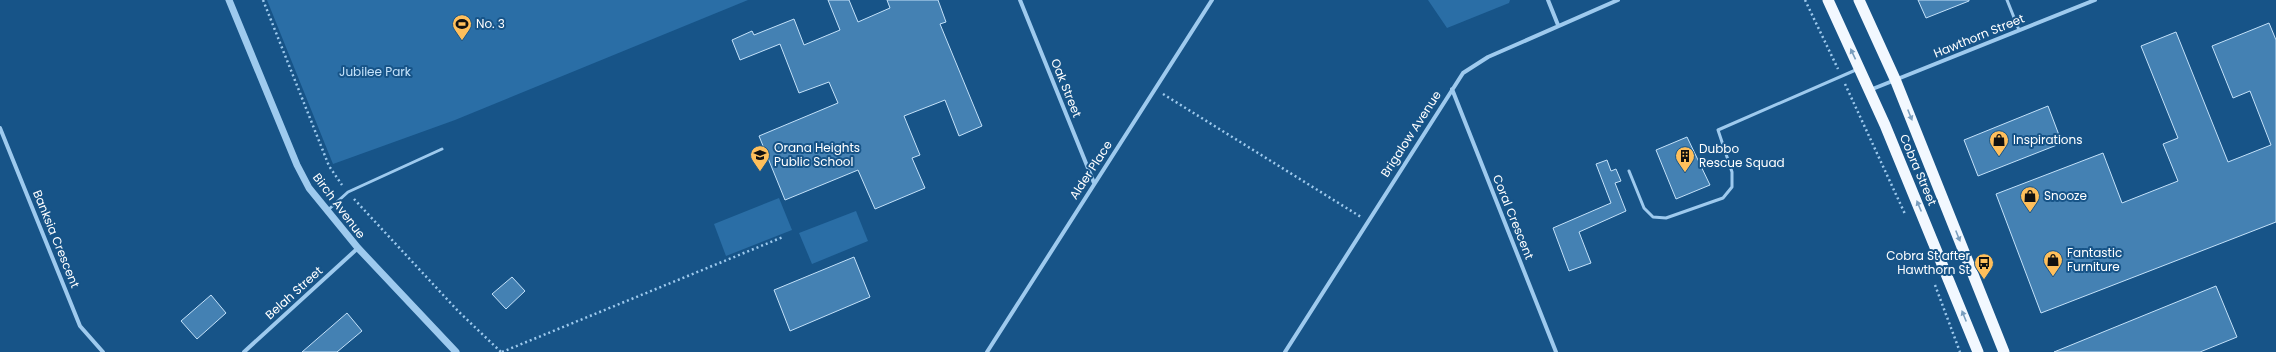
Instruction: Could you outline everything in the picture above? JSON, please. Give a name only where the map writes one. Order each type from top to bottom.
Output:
[{"type":"highway","name":"Cobra Street","points":[[1828,0],[1860,68],[1978,352]]},
{"type":"highway","name":"Cobra Street","points":[[1859,0],[1895,79],[2004,352]]},
{"type":"street","name":"Birch Avenue","points":[[229,0],[297,165],[309,188],[326,211],[358,248],[456,352]]},
{"type":"street","name":"Oak Street","points":[[1020,0],[1094,183]]},
{"type":"street","name":"Alder Place","points":[[988,352],[1094,183],[1156,90],[1212,0]]},
{"type":"street","points":[[1548,0],[1558,25]]},
{"type":"street","name":"Brigalow Avenue","points":[[1284,352],[1463,73],[1488,57],[1618,0]]},
{"type":"street","name":"Hawthorn Street","points":[[1869,90],[2095,0]]},
{"type":"street","name":"Coral Crescent","points":[[1452,89],[1556,352]]},
{"type":"street","name":"Banksia Crescent","points":[[0,128],[80,326],[103,352]]},
{"type":"street","name":"Belah Street","points":[[244,352],[358,248]]},
{"type":"lane","points":[[2007,0],[2019,30]]},
{"type":"lane","points":[[1628,170],[1644,208],[1653,217],[1666,218],[1723,198],[1732,187],[1732,172],[1718,130],[1860,68]]},
{"type":"lane","points":[[326,211],[348,192],[442,149]]},
{"type":"path","points":[[1805,0],[1885,167],[1907,218]]},
{"type":"path","points":[[1156,90],[1367,221]]},
{"type":"path","points":[[502,352],[783,237]]},
{"type":"path","points":[[1934,284],[1960,352]]},
{"type":"green space","name":"Jubilee Park","points":[[267,0],[748,0],[455,120],[333,164]]},
{"type":"green space","points":[[1428,0],[1510,0],[1509,3],[1447,28]]},
{"type":"green space","points":[[779,198],[792,230],[726,256],[714,224]]},
{"type":"green space","points":[[856,211],[868,241],[812,264],[799,233]]},
{"type":"building","points":[[828,0],[849,0],[858,22],[890,8],[887,0],[938,0],[946,22],[940,24],[982,126],[959,136],[945,100],[904,116],[920,155],[912,158],[925,188],[875,209],[858,170],[785,200],[759,136],[838,103],[829,82],[799,93],[780,44],[740,60],[732,40],[752,31],[754,35],[794,19],[804,45],[840,30]]},
{"type":"building","points":[[1918,0],[1969,0],[1969,1],[1926,18]]},
{"type":"building","points":[[2269,23],[2276,40],[2276,222],[2041,313],[1996,194],[2103,153],[2122,203],[2178,181],[2163,144],[2178,138],[2141,46],[2176,32],[2228,162],[2271,145],[2250,91],[2233,98],[2212,46]]},
{"type":"building","points":[[2048,106],[2062,143],[1978,176],[1964,140]]},
{"type":"building","name":"Dubbo Rescue Squad","points":[[1687,137],[1710,185],[1676,199],[1656,150]]},
{"type":"building","points":[[1607,160],[1611,171],[1616,169],[1621,181],[1615,183],[1626,211],[1579,232],[1591,263],[1569,271],[1553,228],[1611,203],[1596,164]]},
{"type":"building","points":[[854,257],[870,297],[790,331],[774,290]]},
{"type":"building","points":[[512,277],[525,291],[506,309],[492,294]]},
{"type":"building","points":[[2216,286],[2237,337],[2200,352],[2054,352]]},
{"type":"building","points":[[211,295],[226,313],[197,339],[181,321]]},
{"type":"building","points":[[347,313],[362,331],[337,352],[302,352]]},
{"type":"place","name":"No. 3","points":[[462,41]]},
{"type":"place","name":"Inspirations","points":[[1999,157]]},
{"type":"place","name":"Orana Heights Public School","points":[[760,172]]},
{"type":"place","name":"Dubbo Rescue Squad","points":[[1685,173]]},
{"type":"place","name":"Snooze","points":[[2030,213]]},
{"type":"place","name":"Fantastic Furniture","points":[[2053,277]]},
{"type":"place","name":"Cobra St after Hawthorn St","points":[[1984,280]]}]
